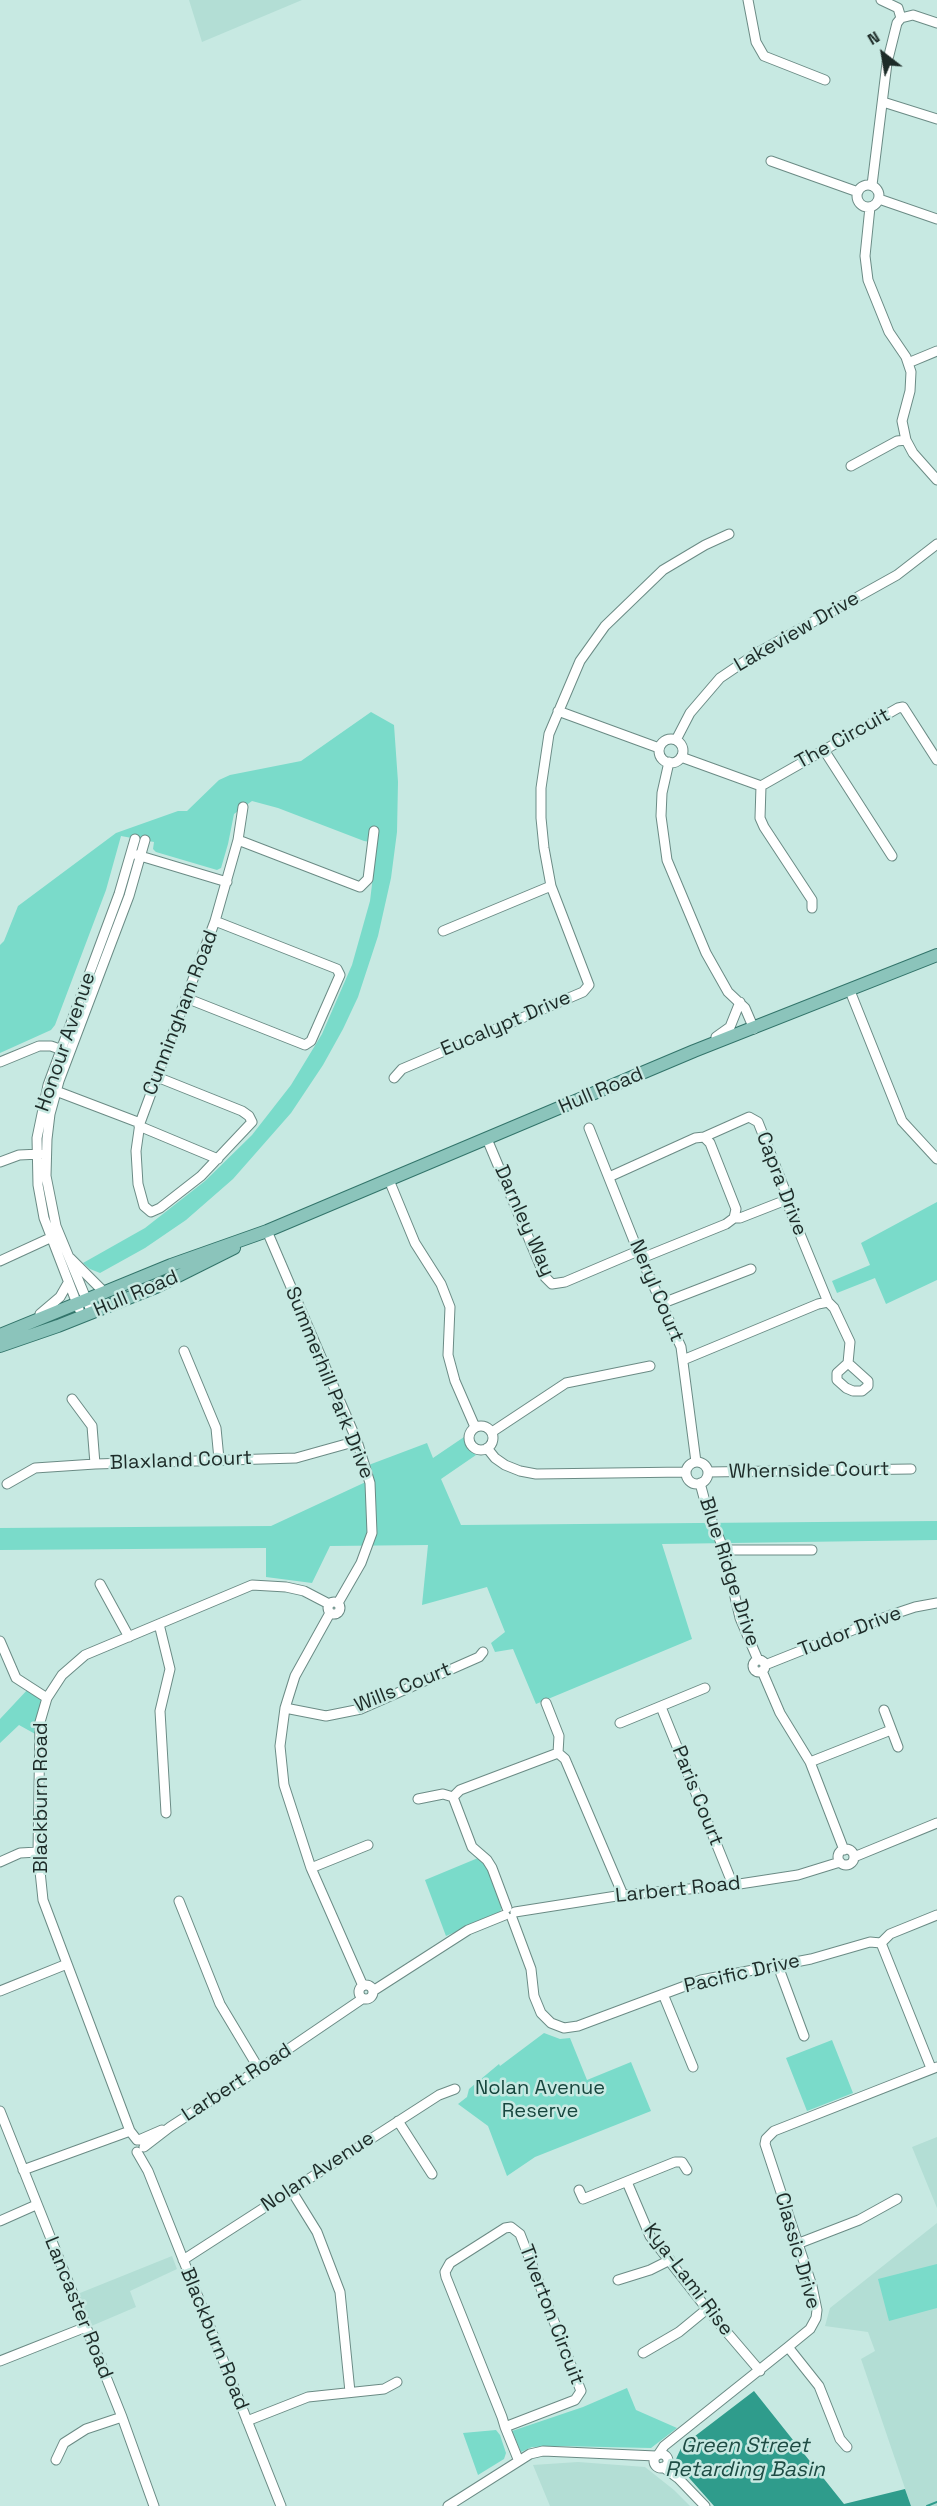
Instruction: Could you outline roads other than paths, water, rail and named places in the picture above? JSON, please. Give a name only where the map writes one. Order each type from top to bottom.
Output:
[{"type":"main road","name":"Hull Road","points":[[0,1334],[82,1303],[171,1265],[267,1231],[694,1051],[937,955]]},
{"type":"main road","name":"Hull Road","points":[[0,1346],[156,1287],[267,1231]]},
{"type":"street","points":[[748,0],[756,42],[764,56],[825,80]]},
{"type":"street","points":[[879,199],[879,194],[872,185],[889,50],[901,18],[898,8],[881,0]]},
{"type":"street","points":[[901,18],[913,15],[937,23]]},
{"type":"street","points":[[883,102],[937,119]]},
{"type":"street","points":[[771,161],[858,192]]},
{"type":"street","points":[[870,207],[858,200],[858,192],[866,185],[872,185]]},
{"type":"street","points":[[879,199],[870,207],[865,256],[868,280],[889,332],[901,348],[908,363],[911,381],[902,421],[906,440],[913,453],[937,480]]},
{"type":"street","points":[[879,199],[937,219]]},
{"type":"street","points":[[908,363],[937,351]]},
{"type":"street","points":[[851,466],[897,441],[906,440]]},
{"type":"street","name":"Eucalypt Drive","points":[[394,1078],[402,1069],[583,992],[589,985],[550,886],[541,819],[541,788],[549,734],[580,661],[605,626],[629,600],[663,570],[705,545],[729,534]]},
{"type":"street","name":"Lakeview Drive","points":[[676,740],[690,713],[720,678],[757,653],[897,575],[937,544]]},
{"type":"street","name":"The Circuit","points":[[761,786],[903,707],[937,760]]},
{"type":"street","points":[[558,711],[659,748]]},
{"type":"street","points":[[666,740],[676,740],[682,749],[681,757],[669,762],[662,759],[659,748],[666,740]]},
{"type":"street","points":[[824,750],[892,856]]},
{"type":"street","points":[[681,757],[761,786],[760,818],[790,870],[812,900],[812,908]]},
{"type":"street","points":[[669,762],[662,793],[661,816],[666,860],[706,953],[728,992],[745,1008],[754,1029]]},
{"type":"street","name":"Cunningham Road","points":[[218,1159],[201,1176],[154,1212],[145,1209],[138,1184],[136,1151],[140,1125],[215,921],[238,840],[243,807]]},
{"type":"street","points":[[238,840],[360,887],[368,879],[374,831]]},
{"type":"street","name":"Honour Avenue","points":[[82,1303],[68,1283],[50,1238],[40,1202],[43,1102],[129,896],[140,839]]},
{"type":"street","points":[[136,855],[227,882]]},
{"type":"street","points":[[443,931],[550,886]]},
{"type":"street","points":[[186,998],[305,1045],[311,1041],[340,975],[337,969],[215,921]]},
{"type":"street","points":[[850,991],[902,1121],[937,1159]]},
{"type":"street","points":[[694,1051],[703,1043],[726,1032],[734,1020],[740,1002]]},
{"type":"street","points":[[0,1062],[39,1046],[51,1046],[66,1051]]},
{"type":"street","name":"Honour Avenue","points":[[66,1051],[41,1154],[50,1201],[87,1315]]},
{"type":"street","points":[[56,1091],[218,1159],[249,1128],[251,1118],[242,1111],[157,1077]]},
{"type":"street","name":"Capra Drive","points":[[704,1137],[744,1119],[756,1119],[828,1302],[834,1308],[850,1342],[848,1363]]},
{"type":"street","name":"Neryl Court","points":[[589,1128],[640,1255],[681,1347],[696,1462]]},
{"type":"street","points":[[609,1177],[695,1138],[704,1137],[710,1143],[736,1209],[734,1218]]},
{"type":"street","name":"Darnley Way","points":[[487,1139],[545,1277],[552,1284],[565,1282],[640,1255]]},
{"type":"street","points":[[0,1162],[19,1155],[41,1154]]},
{"type":"street","points":[[389,1180],[415,1243],[441,1284],[450,1307],[448,1355],[455,1381],[475,1426]]},
{"type":"street","points":[[640,1255],[786,1200]]},
{"type":"street","name":"Summerhill Park Drive","points":[[267,1231],[357,1441],[370,1483],[373,1524],[361,1563],[332,1607],[295,1676],[285,1708],[280,1746],[284,1785],[311,1868],[363,1986]]},
{"type":"street","points":[[0,1261],[50,1238]]},
{"type":"street","points":[[66,1254],[105,1293]]},
{"type":"street","points":[[663,1303],[752,1269]]},
{"type":"street","points":[[0,1334],[45,1312],[60,1297],[68,1283]]},
{"type":"street","points":[[683,1360],[818,1304],[828,1302]]},
{"type":"street","points":[[184,1351],[216,1428],[219,1459]]},
{"type":"street","points":[[492,1432],[566,1383],[650,1366]]},
{"type":"street","points":[[72,1399],[92,1426],[95,1464]]},
{"type":"street","points":[[483,1425],[492,1432],[492,1443],[487,1448],[479,1450],[470,1444],[468,1436],[475,1426],[483,1425]]},
{"type":"street","name":"Blaxland Court","points":[[8,1484],[35,1468],[219,1459],[296,1458],[357,1441]]},
{"type":"street","points":[[487,1448],[505,1465],[520,1472],[536,1474],[686,1472]]},
{"type":"street","points":[[696,1462],[704,1465],[708,1472],[704,1481],[700,1483],[690,1482],[686,1472],[691,1464],[696,1462]]},
{"type":"street","name":"Whernside Court","points":[[708,1472],[911,1468]]},
{"type":"street","name":"Blue Ridge Drive","points":[[700,1483],[707,1509],[724,1550],[740,1618],[780,1713],[810,1762],[844,1850]]},
{"type":"street","points":[[724,1550],[812,1550]]},
{"type":"street","points":[[100,1584],[129,1637]]},
{"type":"street","name":"Blackburn Road","points":[[281,2506],[139,2145],[130,2131],[43,1900],[38,1852],[40,1722],[47,1698],[62,1675],[85,1655],[252,1586],[286,1587],[304,1591],[332,1607]]},
{"type":"street","name":"Tudor Drive","points":[[762,1666],[888,1616],[937,1603]]},
{"type":"street","points":[[159,1624],[170,1670],[160,1711],[166,1813]]},
{"type":"street","points":[[0,1641],[16,1678],[47,1698]]},
{"type":"street","name":"Wills Court","points":[[285,1708],[326,1716],[361,1709],[479,1657],[483,1652]]},
{"type":"street","points":[[620,1723],[705,1688]]},
{"type":"street","points":[[546,1703],[559,1736],[558,1753]]},
{"type":"street","name":"Paris Court","points":[[661,1707],[733,1885]]},
{"type":"street","points":[[884,1710],[898,1746]]},
{"type":"street","points":[[810,1762],[891,1730]]},
{"type":"street","points":[[453,1797],[460,1790],[558,1753]]},
{"type":"street","points":[[558,1753],[565,1759],[623,1895]]},
{"type":"street","points":[[418,1799],[443,1794],[453,1797]]},
{"type":"street","points":[[453,1797],[472,1847],[487,1860],[492,1868],[510,1913]]},
{"type":"street","points":[[854,1857],[850,1851],[844,1850],[839,1854],[840,1862],[849,1865],[854,1857],[937,1823]]},
{"type":"street","points":[[311,1868],[368,1845]]},
{"type":"street","points":[[0,1862],[20,1853],[38,1852]]},
{"type":"street","name":"Larbert Road","points":[[373,1991],[468,1930],[510,1913],[623,1895],[733,1885],[798,1875],[840,1862]]},
{"type":"street","points":[[179,1901],[220,2004],[259,2069]]},
{"type":"street","name":"Pacific Drive","points":[[510,1913],[531,1969],[534,1996],[541,2013],[551,2023],[564,2028],[578,2026],[700,1980],[778,1966],[870,1941],[881,1943]]},
{"type":"street","points":[[934,2068],[881,1943],[890,1934],[937,1914]]},
{"type":"street","points":[[0,1991],[67,1964]]},
{"type":"street","points":[[778,1966],[804,2036]]},
{"type":"street","points":[[363,1986],[369,1986],[373,1991],[370,1998],[362,1998],[358,1992],[363,1986]]},
{"type":"street","points":[[663,1994],[693,2067]]},
{"type":"street","name":"Larbert Road","points":[[139,2145],[259,2069],[362,1998]]},
{"type":"street","name":"Classic Drive","points":[[661,2460],[686,2429],[810,2329],[816,2318],[817,2310],[765,2144],[766,2139],[774,2131],[934,2068]]},
{"type":"street","name":"Nolan Avenue","points":[[183,2260],[439,2094],[455,2089]]},
{"type":"street","name":"Lancaster Road","points":[[1,2117],[122,2417],[154,2506]]},
{"type":"street","points":[[398,2121],[432,2174]]},
{"type":"street","points":[[23,2170],[130,2131]]},
{"type":"street","points":[[579,2190],[583,2199],[675,2162],[682,2162],[687,2170]]},
{"type":"street","name":"Kya-Lami Rise","points":[[627,2182],[645,2227],[707,2309],[760,2371]]},
{"type":"street","points":[[291,2190],[317,2232],[340,2292],[350,2392]]},
{"type":"street","points":[[797,2244],[859,2220],[897,2199]]},
{"type":"street","points":[[0,2221],[36,2205]]},
{"type":"street","name":"Tiverton Circuit","points":[[506,2427],[575,2400],[581,2391],[520,2234],[511,2228],[505,2228],[450,2264],[445,2272],[518,2459]]},
{"type":"street","points":[[618,2280],[650,2270],[670,2260]]},
{"type":"street","points":[[644,2353],[679,2332],[707,2309]]},
{"type":"street","points":[[0,2361],[86,2327]]},
{"type":"street","points":[[788,2347],[819,2386],[840,2439],[847,2447]]},
{"type":"street","points":[[248,2421],[308,2397],[384,2389],[397,2382]]},
{"type":"street","points":[[56,2460],[64,2443],[86,2429],[122,2417]]},
{"type":"street","points":[[452,2505],[518,2459],[543,2451],[661,2460],[705,2506]]},
{"type":"water","name":"Green Street Retarding Basin","points":[[754,2391],[844,2504],[905,2489],[911,2506],[714,2506],[683,2471],[676,2459],[682,2446]]},
{"type":"waterway","points":[[927,2506],[937,2502]]},
{"type":"park label","name":"Nolan Avenue Reserve","points":[[540,2100]]}]
